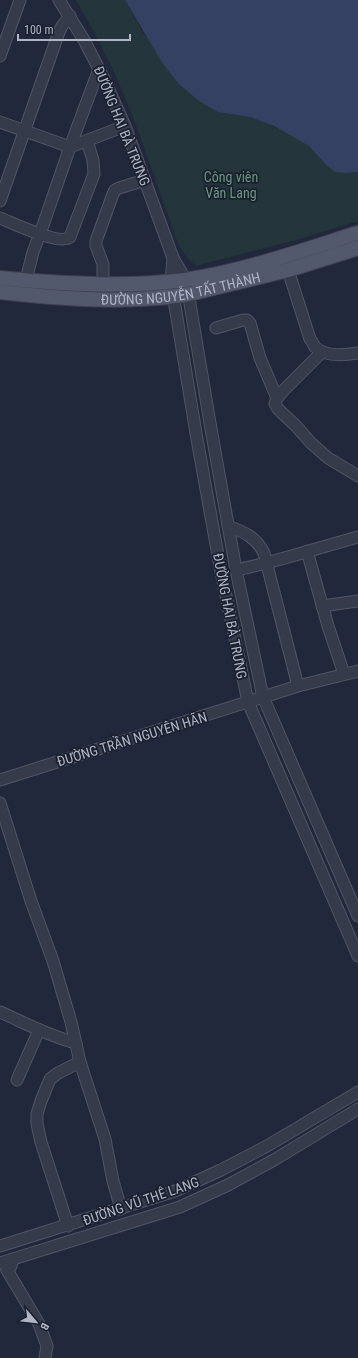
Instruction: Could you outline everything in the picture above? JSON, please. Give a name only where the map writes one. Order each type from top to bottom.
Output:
[{"type":"main road","name":"ĐƯỜNG NGUYỄN TẤT THÀNH","points":[[0,278],[103,284],[171,282],[218,273],[284,257],[358,233]]},
{"type":"main road","name":"ĐƯỜNG NGUYỄN TẤT THÀNH","points":[[0,292],[86,299],[173,297],[288,270],[358,248]]},
{"type":"street","points":[[0,56],[20,0]]},
{"type":"street","name":"ĐƯỜNG HAI BÀ TRƯNG","points":[[59,0],[86,43],[125,126],[173,258],[186,280],[190,294],[210,423],[236,570],[263,698],[358,916]]},
{"type":"street","points":[[0,201],[59,32],[70,16]]},
{"type":"street","points":[[26,280],[33,252],[99,69]]},
{"type":"street","points":[[0,122],[70,147],[125,126]]},
{"type":"street","points":[[0,218],[40,234],[67,240],[70,237],[94,174],[93,160],[87,141]]},
{"type":"street","points":[[103,284],[103,264],[96,242],[112,194],[118,188],[145,180]]},
{"type":"street","name":"ĐƯỜNG HAI BÀ TRƯNG","points":[[173,258],[171,282],[173,297],[218,557],[248,702],[358,956]]},
{"type":"street","points":[[288,270],[310,339],[316,347],[322,352],[339,355],[358,353]]},
{"type":"street","points":[[216,328],[243,320],[247,320],[250,323],[260,358],[277,398],[276,404],[278,409],[328,458],[358,476]]},
{"type":"street","points":[[277,398],[322,352]]},
{"type":"street","points":[[228,526],[245,532],[256,540],[264,553],[298,686]]},
{"type":"street","points":[[236,570],[266,564],[307,550],[358,537]]},
{"type":"street","points":[[307,550],[322,606],[344,674]]},
{"type":"street","points":[[322,606],[358,601]]},
{"type":"street","name":"ĐƯỜNG TRẦN NGUYÊN HÃN","points":[[0,780],[298,686],[358,671]]},
{"type":"street","points":[[0,803],[31,901],[53,961],[80,1062],[105,1139],[113,1181],[121,1209]]},
{"type":"street","points":[[0,1012],[63,1040],[76,1043]]},
{"type":"street","points":[[17,1080],[39,1030]]},
{"type":"street","points":[[68,1226],[41,1142],[37,1124],[37,1114],[50,1079],[58,1073],[80,1062]]},
{"type":"street","name":"ĐƯỜNG VŨ THÊ LANG","points":[[0,1246],[68,1226],[179,1190],[267,1146],[358,1092]]},
{"type":"street","name":"ĐƯỜNG VŨ THÊ LANG","points":[[0,1263],[186,1204],[274,1160],[358,1109]]},
{"type":"street","points":[[179,1190],[186,1204]]},
{"type":"street","points":[[13,1259],[11,1266],[7,1270],[39,1324],[47,1346],[45,1358]]},
{"type":"green space","name":"Công viên Văn Lang","points":[[76,0],[125,0],[143,33],[218,112],[250,117],[264,122],[291,135],[309,146],[326,165],[347,173],[358,172],[358,221],[296,240],[197,266],[191,262],[178,244],[142,141],[120,85]]},
{"type":"water","points":[[125,0],[358,0],[358,172],[335,172],[326,165],[309,146],[274,126],[250,117],[218,112],[199,101],[179,84],[163,64]]}]
